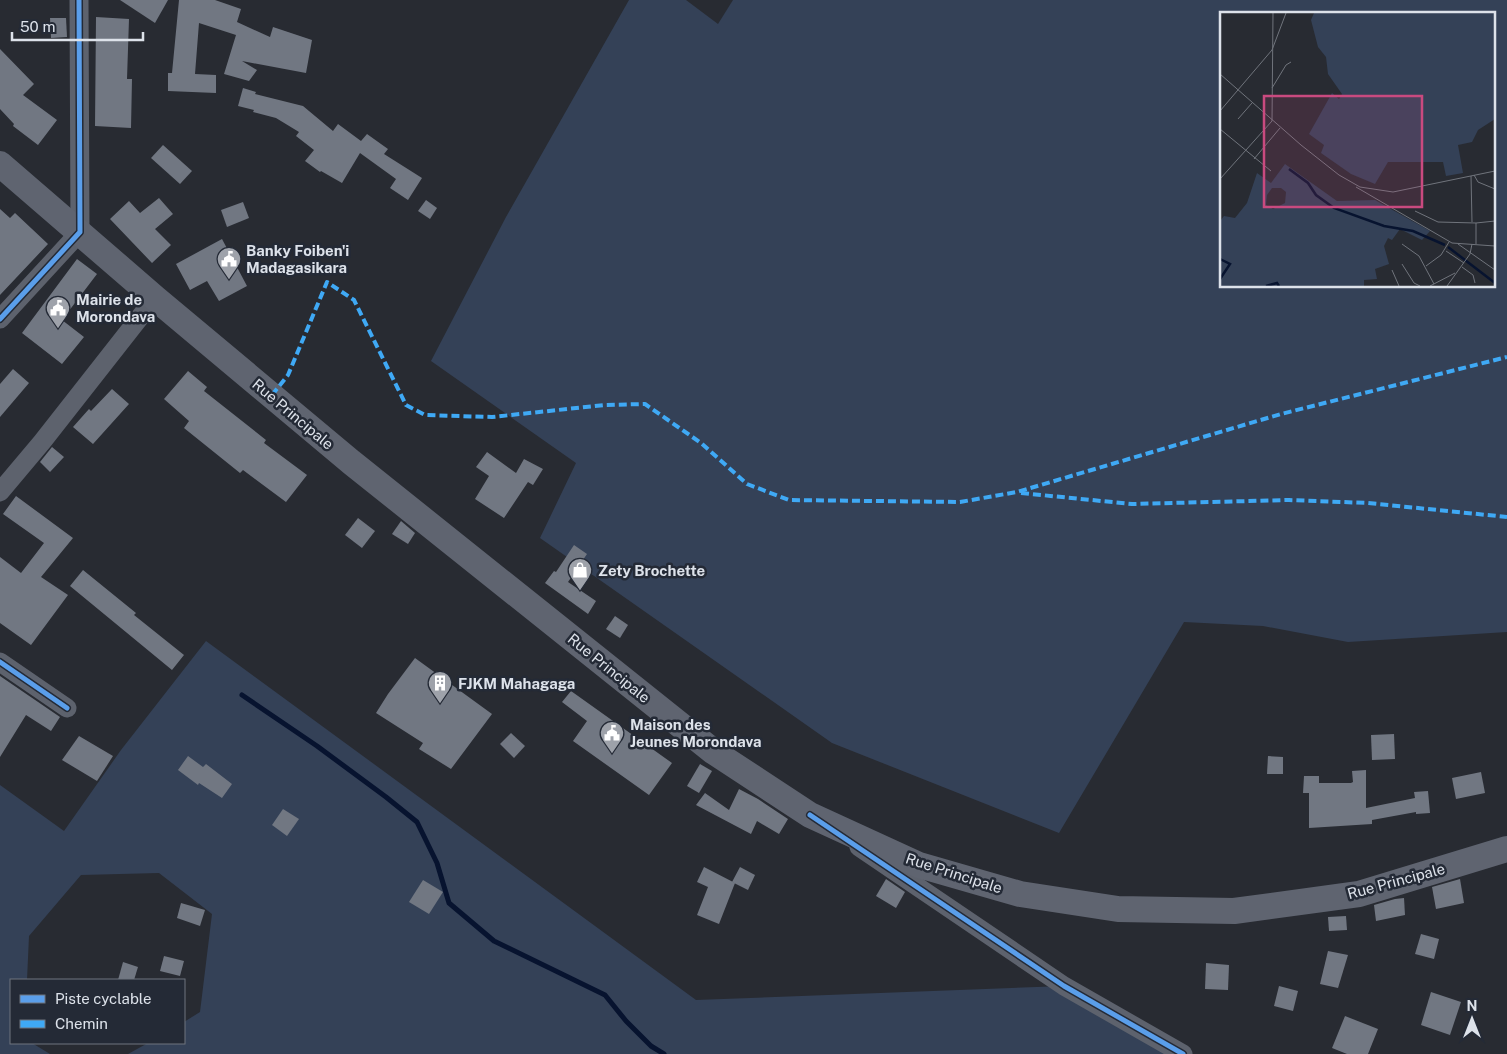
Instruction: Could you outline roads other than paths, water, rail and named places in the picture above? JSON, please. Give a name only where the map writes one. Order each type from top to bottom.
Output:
[{"type":"main road","name":"Rue Principale","points":[[0,164],[359,469],[714,752],[810,815],[919,864],[1020,894],[1118,909],[1234,911],[1359,894],[1507,850]]},
{"type":"street","points":[[0,319],[80,232],[79,0]]},
{"type":"street","points":[[0,492],[156,298]]},
{"type":"street","points":[[0,662],[66,708]]},
{"type":"street","points":[[810,815],[1064,986],[1183,1054]]},
{"type":"waterway","points":[[242,695],[317,746],[417,822],[437,863],[449,903],[494,941],[605,995],[626,1021],[651,1046],[664,1054]]},
{"type":"place","name":"Banky Foiben'i Madagasikara","points":[[229,280]]},
{"type":"place","name":"Mairie de Morondava","points":[[58,329]]},
{"type":"place","name":"Zety Brochette","points":[[580,591]]},
{"type":"place","name":"FJKM Mahagaga","points":[[440,704]]},
{"type":"place","name":"Maison des Jeunes Morondava","points":[[612,754]]}]
